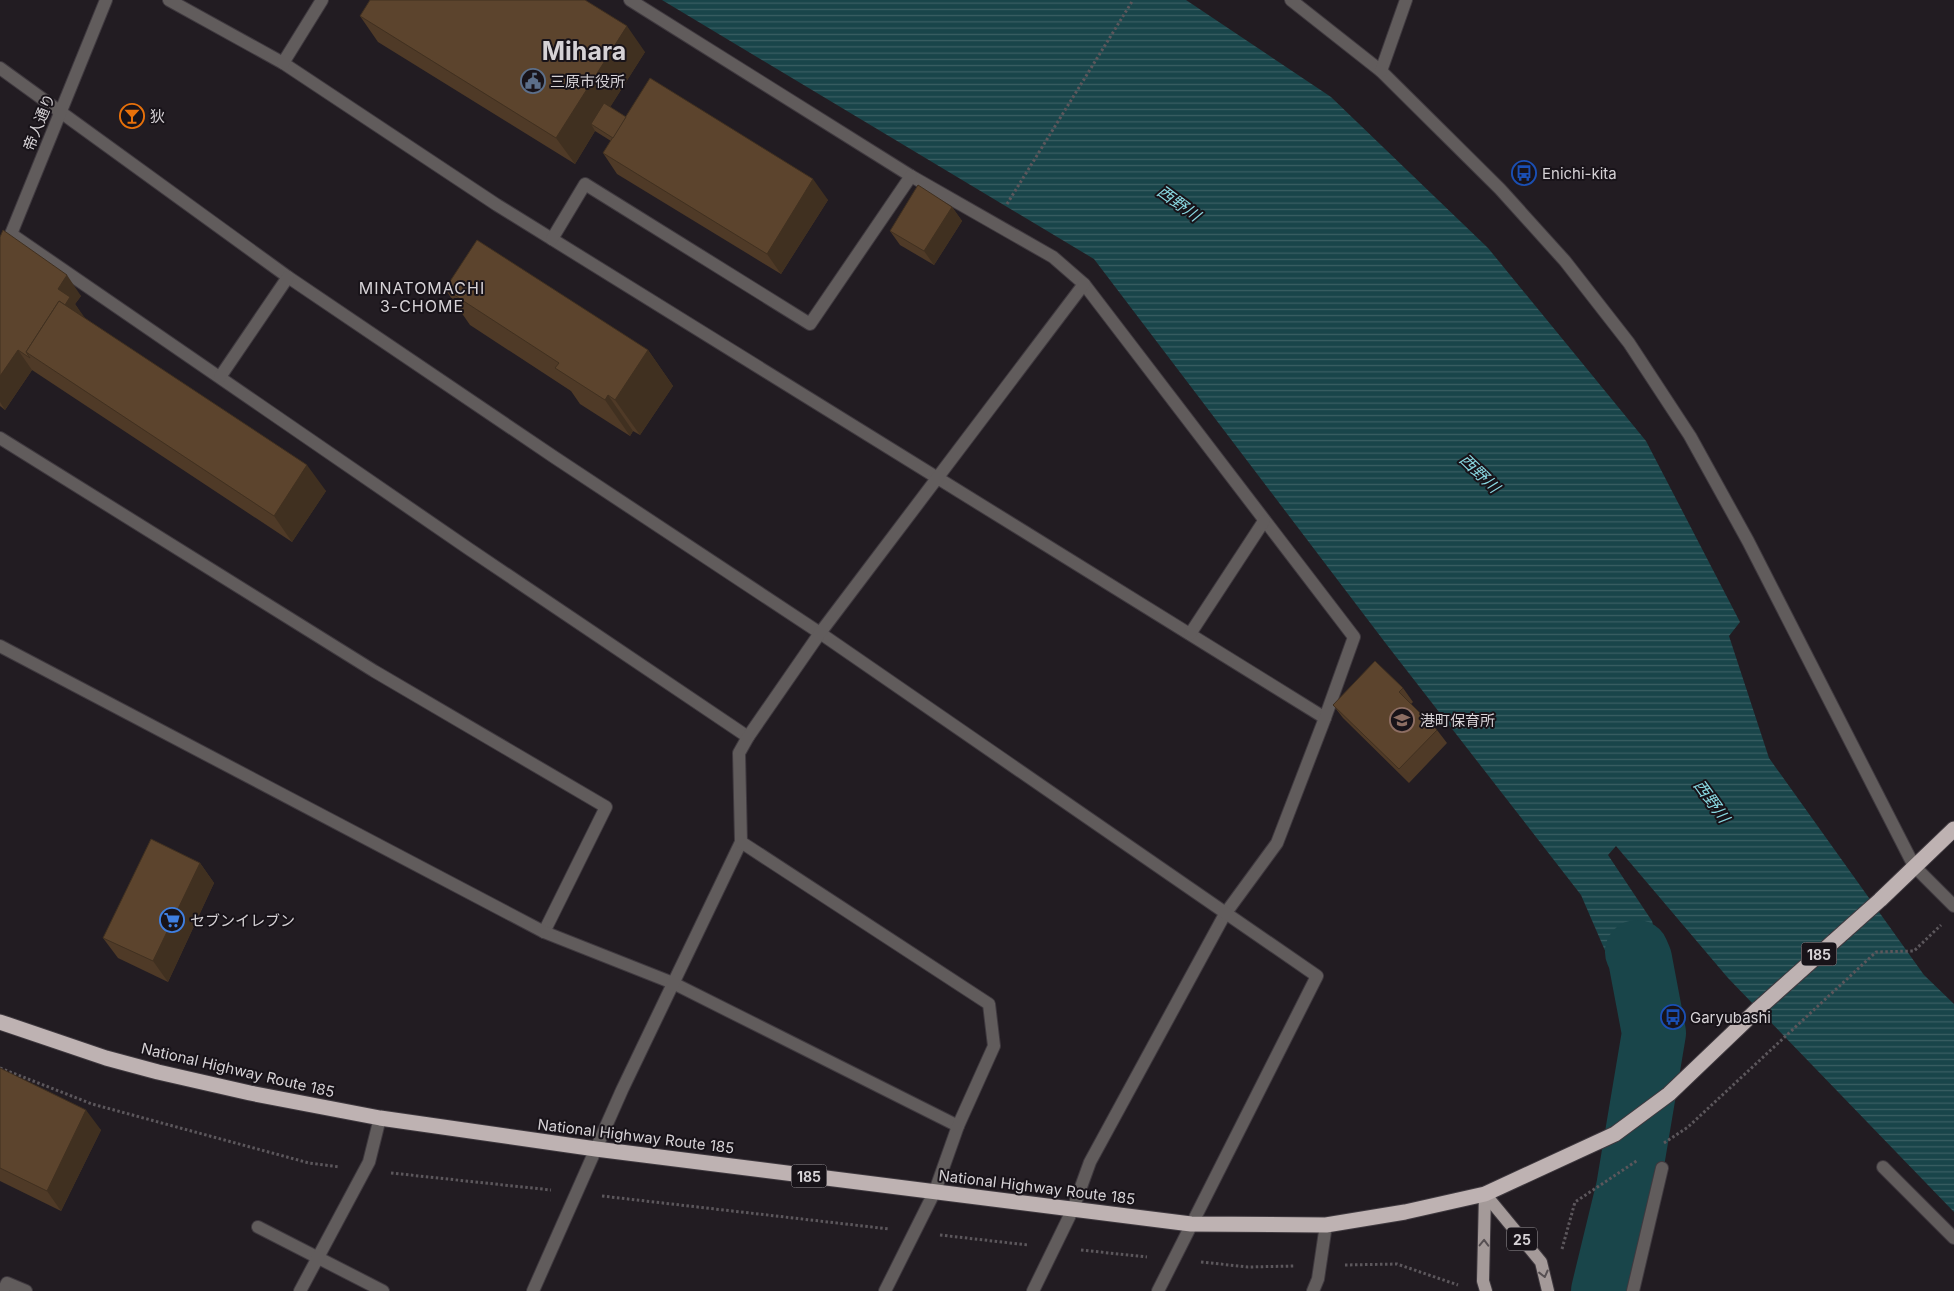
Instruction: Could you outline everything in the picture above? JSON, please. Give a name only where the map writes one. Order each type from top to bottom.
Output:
[{"type":"highway","name":"National Highway Route 185","points":[[0,1022],[106,1058],[167,1074],[301,1104],[380,1118],[596,1149],[1191,1224],[1326,1225],[1406,1212],[1485,1194],[1615,1134],[1669,1094],[1759,1008],[1880,900],[1954,829]]},
{"type":"main road","name":"25","points":[[1485,1194],[1541,1262],[1548,1291]]},
{"type":"main road","points":[[1484,1286],[1485,1194]]},
{"type":"street","name":"帝人通り","points":[[0,256],[11,234],[106,0]]},
{"type":"street","points":[[169,0],[283,63],[497,205],[1325,718]]},
{"type":"street","points":[[283,63],[322,0]]},
{"type":"street","points":[[630,0],[911,176],[1053,257],[1084,284],[1354,637],[1277,843],[1225,914],[1090,1162],[1073,1209],[1033,1291]]},
{"type":"street","points":[[1291,0],[1381,71],[1500,189],[1564,261],[1629,343],[1690,436],[1748,541],[1914,866],[1954,906]]},
{"type":"street","points":[[1381,71],[1406,0]]},
{"type":"street","points":[[0,68],[288,277],[554,457],[820,633],[1317,976],[1158,1291]]},
{"type":"street","points":[[552,239],[585,184],[810,324],[911,176]]},
{"type":"street","points":[[11,234],[461,543],[748,737]]},
{"type":"street","points":[[220,377],[288,277]]},
{"type":"street","points":[[533,1291],[622,1090],[741,842],[739,753],[820,633],[1084,284]]},
{"type":"street","points":[[0,438],[374,671],[606,807],[544,932]]},
{"type":"street","points":[[1190,634],[1264,521]]},
{"type":"street","points":[[0,646],[544,932],[673,983],[958,1126]]},
{"type":"street","points":[[741,842],[988,1004],[994,1046],[958,1126],[935,1191],[886,1291]]},
{"type":"street","points":[[300,1291],[369,1162],[380,1118]]},
{"type":"street","points":[[1883,1167],[1954,1238]]},
{"type":"street","points":[[1633,1291],[1662,1168]]},
{"type":"street","points":[[1313,1291],[1318,1279],[1326,1225]]},
{"type":"street","points":[[258,1227],[317,1259],[383,1291]]},
{"type":"street","points":[[3,1291],[7,1283],[26,1291]]},
{"type":"path","points":[[1006,206],[1133,0]]},
{"type":"path","points":[[1661,1146],[1688,1127],[1876,952],[1914,951],[1947,919]]},
{"type":"path","points":[[0,1068],[92,1104],[310,1163],[915,1232],[1248,1267],[1397,1264],[1462,1286],[1484,1286]]},
{"type":"path","points":[[1541,1262],[1560,1255],[1575,1202],[1646,1155]]},
{"type":"water","name":"西野川","points":[[662,0],[1186,0],[1331,97],[1488,248],[1646,441],[1740,622],[1729,636],[1769,758],[1924,975],[1954,1004],[1954,1212],[1728,978],[1616,846],[1608,855],[1652,921],[1681,1022],[1630,1051],[1622,990],[1581,895],[1387,645],[1094,259]]},
{"type":"building","name":"三原市役所","points":[[370,0],[585,0],[627,26],[556,138],[360,16]]},
{"type":"building","points":[[650,78],[813,179],[767,254],[603,153]]},
{"type":"building","points":[[604,103],[626,117],[613,138],[591,124]]},
{"type":"building","points":[[918,185],[952,207],[924,251],[890,231]]},
{"type":"building","points":[[3,230],[67,275],[58,289],[70,297],[65,305],[59,301],[26,352],[30,358],[18,350],[0,376],[0,237]]},
{"type":"building","points":[[477,240],[648,350],[615,400],[608,395],[605,400],[555,368],[559,363],[445,289]]},
{"type":"building","points":[[59,301],[307,465],[274,516],[26,352]]},
{"type":"building","points":[[1375,661],[1403,688],[1399,692],[1437,730],[1399,769],[1333,705]]},
{"type":"building","points":[[151,839],[200,863],[153,961],[103,938]]},
{"type":"building","points":[[0,1068],[86,1110],[47,1191],[0,1168]]},
{"type":"waterway","points":[[1603,1291],[1628,1188],[1654,1033],[1637,952]]},
{"type":"place","name":"三原市役所","points":[[533,81]]},
{"type":"place","name":"狄","points":[[132,116]]},
{"type":"place","name":"Enichi-kita","points":[[1524,173]]},
{"type":"place","name":"港町保育所","points":[[1402,720]]},
{"type":"place","name":"セブンイレブン","points":[[172,920]]},
{"type":"place","name":"Garyubashi","points":[[1673,1017]]},
{"type":"district","name":"Mihara","points":[[584,51]]},
{"type":"district","name":"MINATOMACHI 3-CHOME","points":[[422,297]]}]
